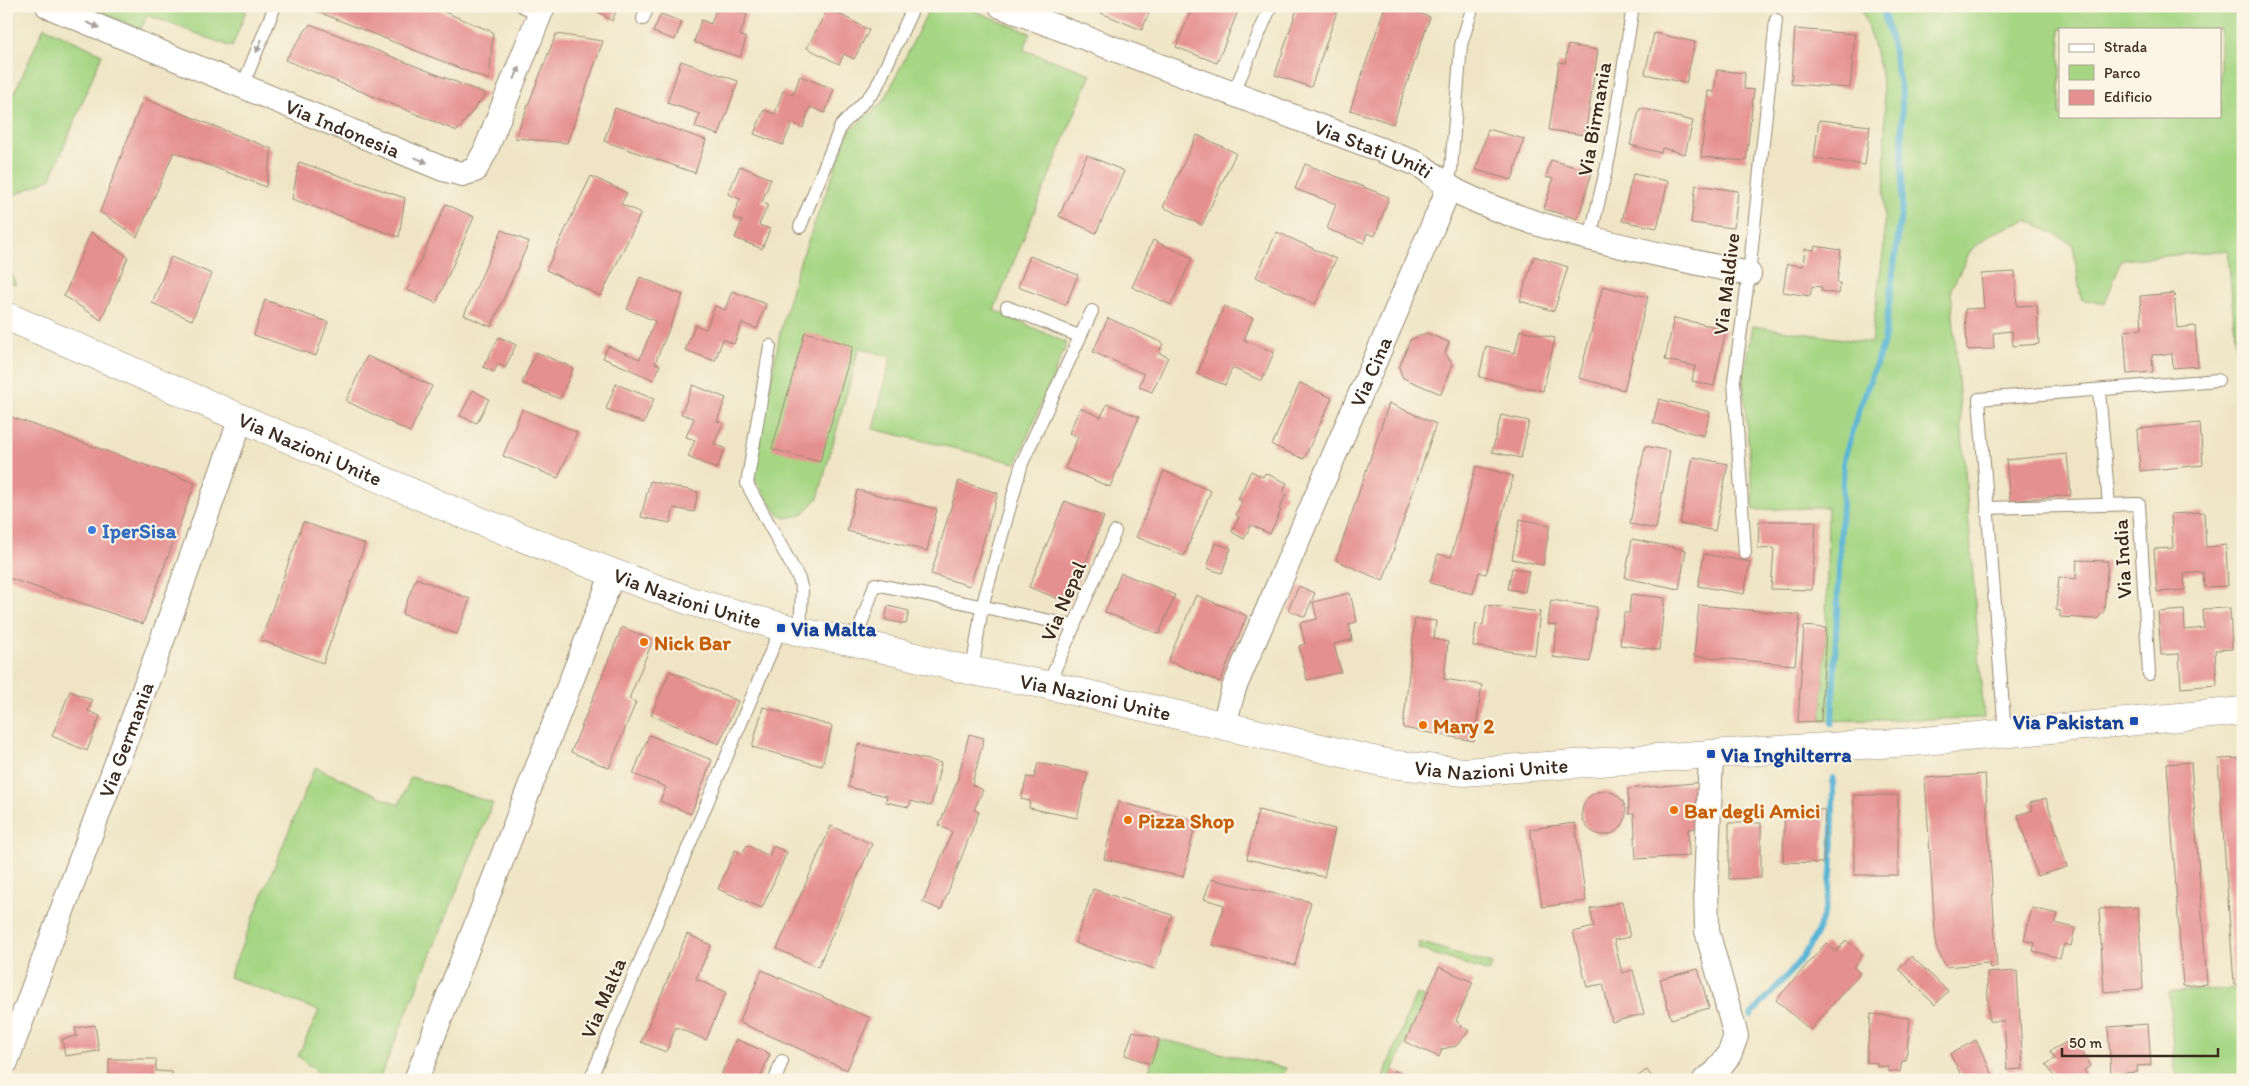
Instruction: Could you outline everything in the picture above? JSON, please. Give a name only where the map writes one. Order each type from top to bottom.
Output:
[{"type":"street","name":"Via Indonesia","points":[[48,6],[443,169],[452,172],[468,173],[475,170],[485,152],[535,9]]},
{"type":"street","name":"Via Stati Uniti","points":[[1001,6],[1418,164],[1462,194],[1523,218],[1590,238],[1749,274]]},
{"type":"street","name":"Via Cina","points":[[1224,724],[1234,688],[1440,210],[1448,186]]},
{"type":"street","name":"Via Nazioni Unite","points":[[8,321],[242,418],[452,510],[613,573],[690,600],[790,630],[855,642],[972,670],[1224,724],[1390,764],[1464,772],[1711,754],[1914,742],[2243,711]]},
{"type":"street","name":"Via Germania","points":[[6,1062],[156,659],[242,418]]},
{"type":"street","points":[[416,1080],[613,573]]},
{"type":"street","points":[[1705,1080],[1715,1073],[1730,1056],[1736,1036],[1708,931],[1706,888],[1711,754]]},
{"type":"lane","points":[[243,85],[275,6]]},
{"type":"lane","points":[[643,19],[648,6]]},
{"type":"lane","points":[[800,227],[841,126],[875,90],[914,6]]},
{"type":"lane","points":[[1233,94],[1270,6]]},
{"type":"lane","name":"Via Cina","points":[[1448,186],[1461,45],[1473,6]]},
{"type":"lane","name":"Via Birmania","points":[[1590,238],[1610,153],[1633,6]]},
{"type":"lane","name":"Via Maldive","points":[[1745,553],[1734,380],[1749,274],[1776,20]]},
{"type":"lane","points":[[1007,307],[1079,336]]},
{"type":"lane","points":[[972,670],[982,607],[1022,463],[1092,311]]},
{"type":"lane","points":[[770,346],[747,484],[799,579],[802,590],[790,630]]},
{"type":"lane","points":[[2005,733],[1979,399],[2099,391],[2218,380]]},
{"type":"lane","points":[[2099,391],[2109,505]]},
{"type":"lane","name":"Via India","points":[[1987,508],[2139,504],[2149,674]]},
{"type":"lane","name":"Via Nepal","points":[[1048,685],[1115,532]]},
{"type":"lane","points":[[855,642],[875,584],[1074,626]]},
{"type":"lane","name":"Via Malta","points":[[590,1080],[790,630]]},
{"type":"lane","points":[[776,1080],[782,1061]]},
{"type":"shaded area","points":[[2243,372],[2243,435],[2238,373]]},
{"type":"green space","points":[[87,6],[248,6],[232,47],[147,15],[141,29]]},
{"type":"green space","points":[[962,6],[1030,33],[1024,50],[1091,74],[994,310],[1067,343],[1016,463],[873,429],[891,357],[859,348],[818,498],[802,515],[786,518],[778,514],[753,477],[780,333],[796,273],[849,131],[884,101],[930,7]]},
{"type":"green space","points":[[1861,6],[2243,6],[2243,372],[2238,373],[2228,250],[2121,260],[2105,304],[2081,299],[2073,245],[2027,220],[1993,233],[1971,250],[1951,289],[1984,718],[1821,721],[1826,628],[1828,507],[1754,510],[1743,381],[1753,326],[1871,343],[1884,245],[1885,109],[1880,67]]},
{"type":"green space","points":[[44,27],[102,54],[51,178],[6,199],[6,112]]},
{"type":"green space","points":[[6,260],[16,285],[6,281]]},
{"type":"green space","points":[[315,767],[399,805],[411,777],[493,803],[379,1080],[326,1080],[298,1056],[319,1011],[229,977]]},
{"type":"green space","points":[[1419,942],[1492,964],[1489,972],[1418,949]]},
{"type":"green space","points":[[2243,988],[2243,1080],[2175,1080],[2169,992]]},
{"type":"green space","points":[[1416,994],[1425,998],[1389,1080],[1382,1080]]},
{"type":"green space","points":[[1159,1039],[1286,1068],[1282,1080],[1146,1080]]},
{"type":"building","points":[[316,6],[430,6],[493,32],[489,80],[316,11]]},
{"type":"building","points":[[590,6],[618,6],[612,21]]},
{"type":"building","points":[[717,6],[738,6],[737,11],[747,15],[740,35],[746,38],[740,57],[694,42],[701,20],[711,24]]},
{"type":"building","points":[[782,6],[798,6],[796,12]]},
{"type":"building","points":[[1104,6],[1152,6],[1142,30],[1101,13]]},
{"type":"building","points":[[1193,6],[1240,6],[1217,63],[1176,47]]},
{"type":"building","points":[[1298,6],[1339,6],[1311,87],[1275,75]]},
{"type":"building","points":[[1385,6],[1399,6],[1430,17],[1393,124],[1350,110]]},
{"type":"building","points":[[1586,6],[1606,6],[1605,11]]},
{"type":"building","points":[[828,8],[869,30],[854,59],[844,54],[839,64],[807,48]]},
{"type":"building","points":[[661,14],[682,22],[675,40],[653,32]]},
{"type":"building","points":[[310,24],[486,94],[457,131],[285,60]]},
{"type":"building","points":[[1795,29],[1855,34],[1850,88],[1791,84]]},
{"type":"building","points":[[1654,33],[1695,42],[1686,83],[1645,74]]},
{"type":"building","points":[[556,34],[603,41],[567,143],[515,138]]},
{"type":"building","points":[[1568,45],[1598,50],[1585,135],[1549,130],[1559,62],[1565,63]]},
{"type":"building","points":[[681,61],[738,81],[719,135],[695,127],[700,114],[667,103]]},
{"type":"building","points":[[1717,70],[1745,73],[1744,89],[1754,90],[1746,161],[1701,157],[1708,91],[1714,92]]},
{"type":"building","points":[[800,76],[834,89],[825,113],[810,107],[803,128],[792,123],[783,145],[754,134],[764,110],[775,114],[783,91],[793,95]]},
{"type":"building","points":[[6,87],[13,91],[6,106]]},
{"type":"building","points":[[143,98],[272,149],[266,187],[174,152],[137,237],[100,212]]},
{"type":"building","points":[[615,108],[706,140],[695,173],[604,141]]},
{"type":"building","points":[[1640,108],[1693,121],[1685,154],[1662,148],[1661,153],[1630,145]]},
{"type":"building","points":[[1819,120],[1870,126],[1865,165],[1814,158]]},
{"type":"building","points":[[1488,129],[1524,139],[1512,180],[1476,170]]},
{"type":"building","points":[[1197,135],[1236,153],[1202,225],[1163,207]]},
{"type":"building","points":[[1087,155],[1124,171],[1096,233],[1059,216]]},
{"type":"building","points":[[1551,160],[1592,172],[1578,219],[1544,209],[1553,179],[1546,177]]},
{"type":"building","points":[[299,162],[405,198],[399,237],[292,199]]},
{"type":"building","points":[[1305,164],[1389,197],[1375,236],[1367,233],[1364,243],[1327,229],[1336,204],[1295,189]]},
{"type":"building","points":[[740,166],[771,179],[762,202],[768,205],[759,225],[770,229],[762,249],[735,238],[742,221],[733,217],[740,199],[728,194]]},
{"type":"building","points":[[1633,174],[1668,181],[1657,228],[1622,221]]},
{"type":"building","points":[[591,176],[627,193],[621,204],[641,213],[601,296],[546,270]]},
{"type":"building","points":[[1696,185],[1738,191],[1734,228],[1691,223]]},
{"type":"building","points":[[446,204],[474,217],[436,303],[407,290]]},
{"type":"building","points":[[502,230],[529,242],[491,327],[464,315]]},
{"type":"building","points":[[91,232],[128,257],[101,320],[64,296]]},
{"type":"building","points":[[1277,232],[1336,259],[1315,304],[1256,277]]},
{"type":"building","points":[[1153,240],[1192,258],[1171,305],[1132,287]]},
{"type":"building","points":[[1815,246],[1841,250],[1837,283],[1840,283],[1839,294],[1821,291],[1822,287],[1812,286],[1810,296],[1783,292],[1787,264],[1803,266],[1805,249],[1814,250]]},
{"type":"building","points":[[1030,256],[1078,275],[1066,305],[1018,287]]},
{"type":"building","points":[[1534,256],[1568,267],[1554,311],[1520,301]]},
{"type":"building","points":[[171,257],[212,274],[192,320],[152,303]]},
{"type":"building","points":[[2015,272],[2017,306],[2037,305],[2039,344],[2013,346],[2012,331],[1993,333],[1994,349],[1967,350],[1965,309],[1984,308],[1981,274]]},
{"type":"building","points":[[640,277],[683,295],[655,363],[660,365],[654,380],[603,358],[608,346],[640,359],[655,321],[627,309]]},
{"type":"building","points":[[1603,286],[1648,297],[1624,390],[1579,378]]},
{"type":"building","points":[[732,291],[766,304],[757,329],[742,323],[734,344],[723,339],[715,361],[685,350],[695,325],[706,329],[715,306],[725,310]]},
{"type":"building","points":[[2174,293],[2177,328],[2195,326],[2198,366],[2173,368],[2172,354],[2152,355],[2153,372],[2127,374],[2124,331],[2142,329],[2140,296]]},
{"type":"building","points":[[265,300],[328,322],[316,356],[254,335]]},
{"type":"building","points":[[1224,306],[1253,318],[1244,340],[1274,352],[1262,381],[1232,368],[1225,385],[1197,374]]},
{"type":"building","points":[[1108,318],[1163,343],[1159,353],[1168,357],[1152,392],[1139,387],[1144,374],[1093,352]]},
{"type":"building","points":[[1674,318],[1726,329],[1714,386],[1692,381],[1695,366],[1665,360]]},
{"type":"building","points":[[1520,330],[1555,338],[1543,391],[1479,377],[1486,346],[1515,353]]},
{"type":"building","points":[[805,332],[853,346],[820,462],[772,449]]},
{"type":"building","points":[[1426,333],[1449,342],[1445,353],[1452,364],[1441,394],[1403,378],[1399,368],[1410,340]]},
{"type":"building","points":[[499,337],[516,345],[505,368],[498,364],[494,372],[483,367]]},
{"type":"building","points":[[536,352],[573,368],[560,399],[522,383]]},
{"type":"building","points":[[367,356],[432,386],[410,432],[346,401]]},
{"type":"building","points":[[1300,383],[1332,398],[1304,459],[1272,445]]},
{"type":"building","points":[[616,384],[654,399],[644,423],[606,409]]},
{"type":"building","points":[[693,385],[726,398],[717,421],[723,423],[714,444],[725,448],[717,469],[688,457],[695,440],[686,437],[694,418],[681,414]]},
{"type":"building","points":[[473,390],[489,399],[477,423],[460,416]]},
{"type":"building","points":[[1659,399],[1710,412],[1704,436],[1653,423]]},
{"type":"building","points":[[1389,403],[1436,424],[1383,581],[1336,560]]},
{"type":"building","points":[[1107,404],[1139,417],[1110,487],[1065,468],[1078,437],[1069,433],[1080,408],[1101,417]]},
{"type":"building","points":[[522,409],[577,432],[558,478],[503,456]]},
{"type":"building","name":"IperSisa","points":[[6,415],[195,483],[143,624],[6,577]]},
{"type":"building","points":[[1501,415],[1529,421],[1521,458],[1492,452]]},
{"type":"building","points":[[2200,423],[2203,465],[2140,471],[2137,429]]},
{"type":"building","points":[[1645,446],[1670,451],[1656,529],[1630,524]]},
{"type":"building","points":[[2067,454],[2071,495],[2010,501],[2006,460]]},
{"type":"building","points":[[1693,457],[1728,464],[1715,531],[1680,524]]},
{"type":"building","points":[[1476,466],[1513,476],[1486,574],[1479,572],[1473,594],[1430,583],[1438,554],[1451,557]]},
{"type":"building","points":[[1164,471],[1211,491],[1184,556],[1136,537]]},
{"type":"building","points":[[1251,471],[1263,477],[1265,473],[1287,483],[1283,493],[1286,495],[1270,534],[1251,525],[1244,539],[1232,532],[1239,517],[1236,515],[1242,501],[1238,499]]},
{"type":"building","points":[[650,481],[698,492],[694,512],[674,508],[670,523],[641,517]]},
{"type":"building","points":[[959,481],[998,493],[970,586],[931,574]]},
{"type":"building","points":[[857,490],[937,509],[927,551],[847,531]]},
{"type":"building","points":[[1065,501],[1104,517],[1069,603],[1029,587]]},
{"type":"building","points":[[2204,512],[2206,547],[2226,545],[2228,586],[2204,587],[2203,572],[2184,574],[2185,590],[2157,592],[2154,549],[2173,548],[2171,514]]},
{"type":"building","points":[[1520,519],[1550,525],[1543,565],[1512,559]]},
{"type":"building","points":[[1759,521],[1816,521],[1812,590],[1771,589],[1774,548],[1758,549]]},
{"type":"building","points":[[303,522],[365,544],[323,663],[261,640]]},
{"type":"building","points":[[1632,539],[1686,550],[1679,589],[1625,578]]},
{"type":"building","points":[[1215,543],[1231,548],[1222,573],[1207,568]]},
{"type":"building","points":[[1704,554],[1750,562],[1744,594],[1698,586]]},
{"type":"building","points":[[2077,560],[2108,561],[2104,611],[2097,619],[2060,617],[2060,611],[2056,610],[2059,577],[2076,579]]},
{"type":"building","points":[[1512,568],[1529,571],[1525,592],[1508,589]]},
{"type":"building","points":[[1121,573],[1175,595],[1159,634],[1105,612]]},
{"type":"building","points":[[416,578],[470,599],[457,634],[402,614]]},
{"type":"building","points":[[1299,586],[1315,593],[1305,617],[1288,610]]},
{"type":"building","points":[[1350,593],[1357,622],[1349,624],[1352,640],[1334,644],[1341,672],[1307,680],[1299,646],[1305,644],[1300,623],[1317,619],[1313,602]]},
{"type":"building","points":[[1631,594],[1665,598],[1659,650],[1620,645],[1624,613],[1629,613]]},
{"type":"building","points":[[1196,595],[1247,616],[1220,682],[1168,661]]},
{"type":"building","points":[[1551,600],[1597,607],[1590,662],[1553,657],[1557,625],[1548,624]]},
{"type":"building","points":[[1486,605],[1540,612],[1535,655],[1473,646],[1476,624],[1483,625]]},
{"type":"building","points":[[1699,605],[1800,615],[1795,665],[1694,656]]},
{"type":"building","points":[[888,606],[909,611],[906,624],[885,620]]},
{"type":"building","points":[[2230,608],[2232,649],[2215,650],[2217,685],[2181,688],[2179,654],[2161,655],[2158,612],[2184,610],[2185,630],[2204,628],[2203,609]]},
{"type":"building","points":[[1415,619],[1436,621],[1434,639],[1448,642],[1444,679],[1482,685],[1474,741],[1403,728]]},
{"type":"building","points":[[1804,626],[1826,628],[1821,721],[1798,722]]},
{"type":"building","points":[[622,627],[653,640],[629,699],[636,702],[609,768],[571,752]]},
{"type":"building","points":[[670,671],[738,701],[719,744],[651,715]]},
{"type":"building","points":[[70,691],[92,700],[88,711],[100,716],[87,751],[52,736]]},
{"type":"building","points":[[763,707],[832,726],[822,766],[752,747]]},
{"type":"building","points":[[969,734],[984,738],[972,785],[983,790],[974,810],[979,812],[941,910],[923,902],[952,832],[939,825],[957,782]]},
{"type":"building","points":[[649,735],[712,760],[691,814],[660,801],[666,787],[633,774]]},
{"type":"building","points":[[858,744],[941,763],[931,806],[911,801],[909,807],[886,802],[887,796],[848,787]]},
{"type":"building","points":[[2243,758],[2243,984],[2234,984],[2218,759]]},
{"type":"building","points":[[2191,762],[2207,984],[2183,986],[2167,764]]},
{"type":"building","points":[[1038,763],[1088,773],[1077,818],[1029,808],[1030,801],[1021,799],[1027,777],[1034,778]]},
{"type":"building","points":[[1985,774],[1997,967],[1990,968],[1989,963],[1946,967],[1936,947],[1925,778]]},
{"type":"building","points":[[1705,782],[1703,828],[1688,829],[1689,856],[1636,859],[1634,814],[1629,814],[1628,789]]},
{"type":"building","points":[[1604,791],[1616,795],[1622,801],[1626,813],[1622,825],[1616,831],[1604,835],[1592,831],[1586,825],[1582,813],[1586,801],[1592,795]]},
{"type":"building","points":[[1854,795],[1898,795],[1898,875],[1854,875]]},
{"type":"building","points":[[2046,798],[2067,867],[2037,876],[2018,815],[2033,810],[2030,803]]},
{"type":"building","points":[[1118,802],[1196,821],[1183,877],[1104,859]]},
{"type":"building","points":[[1785,809],[1825,810],[1823,863],[1783,862]]},
{"type":"building","points":[[1258,810],[1335,829],[1324,877],[1247,859]]},
{"type":"building","points":[[1575,823],[1586,901],[1542,907],[1530,829]]},
{"type":"building","points":[[1729,823],[1761,823],[1761,878],[1729,879]]},
{"type":"building","points":[[831,826],[872,844],[818,967],[777,949]]},
{"type":"building","points":[[747,845],[769,856],[773,846],[787,852],[762,908],[718,889],[735,850],[742,854]]},
{"type":"building","points":[[1211,879],[1311,902],[1295,965],[1212,945],[1224,905],[1204,899]]},
{"type":"building","points":[[1093,889],[1172,915],[1155,969],[1075,943]]},
{"type":"building","points":[[1622,902],[1630,937],[1614,940],[1622,973],[1633,970],[1644,1014],[1612,1022],[1603,984],[1587,987],[1573,932],[1594,927],[1590,909]]},
{"type":"building","points":[[2138,907],[2143,989],[2104,992],[2099,909]]},
{"type":"building","points":[[2032,908],[2058,914],[2055,923],[2075,928],[2071,946],[2064,944],[2060,958],[2033,951],[2035,943],[2024,940]]},
{"type":"building","points":[[687,934],[711,945],[696,979],[726,992],[706,1040],[676,1027],[666,1052],[641,1042]]},
{"type":"building","points":[[1846,940],[1863,955],[1853,967],[1860,973],[1810,1030],[1776,1000],[1826,943],[1836,952]]},
{"type":"building","points":[[1911,956],[1948,991],[1935,1005],[1899,969]]},
{"type":"building","points":[[1439,967],[1473,982],[1456,1021],[1469,1031],[1456,1046],[1442,1049],[1439,1057],[1405,1042]]},
{"type":"building","points":[[1698,969],[1709,1008],[1671,1019],[1660,979]]},
{"type":"building","points":[[762,970],[870,1018],[847,1070],[739,1022]]},
{"type":"building","points":[[2017,971],[2023,1069],[2007,1070],[2004,1021],[1989,1021],[1987,973]]},
{"type":"building","points":[[1871,1014],[1910,1018],[1906,1061],[1902,1061],[1900,1072],[1888,1071],[1888,1067],[1866,1062]]},
{"type":"building","points":[[2148,1024],[2151,1065],[2137,1066],[2138,1072],[2111,1074],[2108,1027]]},
{"type":"building","points":[[95,1025],[99,1051],[65,1056],[62,1039],[77,1036],[75,1028]]},
{"type":"building","points":[[1133,1031],[1159,1039],[1151,1064],[1125,1055]]},
{"type":"building","points":[[2074,1038],[2090,1066],[2084,1070],[2089,1079],[2056,1080],[2046,1064],[2055,1059],[2050,1051]]},
{"type":"building","points":[[736,1039],[770,1054],[759,1080],[719,1080]]},
{"type":"building","points":[[1976,1040],[1995,1080],[1964,1080],[1950,1054]]},
{"type":"building","points":[[109,1059],[156,1059],[156,1071],[172,1072],[172,1080],[109,1080]]},
{"type":"building","points":[[1394,1070],[1414,1080],[1389,1080]]},
{"type":"building","points":[[1647,1070],[1654,1080],[1632,1080]]},
{"type":"waterway","points":[[1832,723],[1844,459],[1856,419],[1884,342],[1902,206],[1902,96],[1893,48],[1882,6]]},
{"type":"waterway","points":[[1751,1015],[1804,955],[1817,932],[1823,915],[1831,877],[1833,778]]},
{"type":"place","name":"IperSisa","points":[[92,530]]},
{"type":"place","name":"Via Malta","points":[[781,628]]},
{"type":"place","name":"Nick Bar","points":[[644,642]]},
{"type":"place","name":"Via Pakistan","points":[[2134,721]]},
{"type":"place","name":"Mary 2","points":[[1423,725]]},
{"type":"place","name":"Via Inghilterra","points":[[1711,754]]},
{"type":"place","name":"Bar degli Amici","points":[[1674,810]]},
{"type":"place","name":"Pizza Shop","points":[[1128,820]]}]
